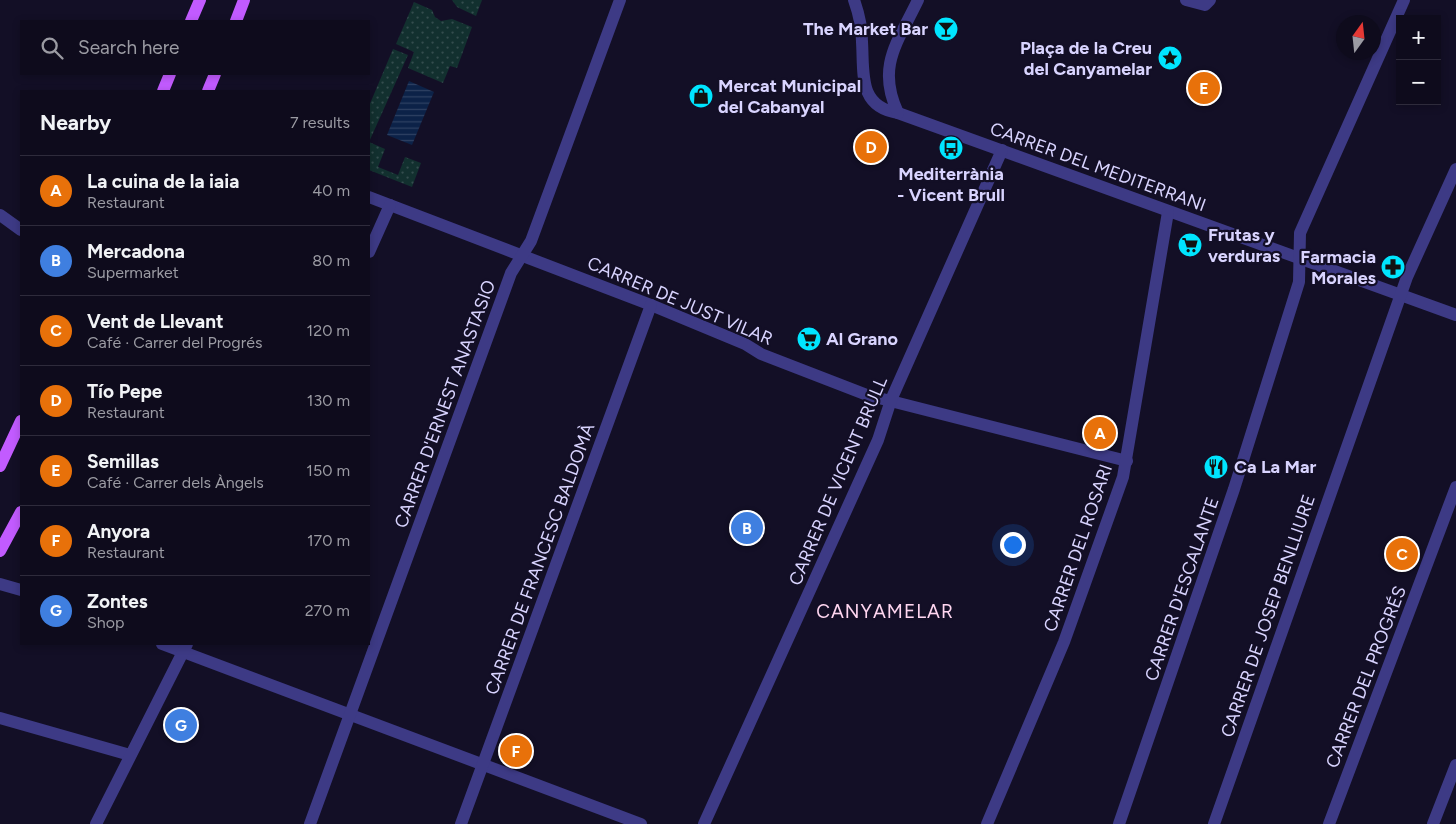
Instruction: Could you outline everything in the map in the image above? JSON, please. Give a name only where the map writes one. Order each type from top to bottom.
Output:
[{"type":"main road","points":[[191,20],[200,0]]},
{"type":"main road","points":[[236,20],[244,0]]},
{"type":"main road","points":[[163,90],[170,75]]},
{"type":"main road","points":[[208,90],[215,75]]},
{"type":"main road","points":[[0,466],[20,423]]},
{"type":"main road","points":[[0,551],[20,514]]},
{"type":"street","name":"CARRER D'ERNEST ANASTASIO","points":[[310,824],[511,273],[531,240],[620,0]]},
{"type":"street","name":"CARRER DEL MEDITERRANI","points":[[854,0],[860,24],[866,91],[874,104],[886,111],[898,113],[1002,150],[1168,212],[1456,315]]},
{"type":"street","points":[[898,113],[888,86],[887,69],[918,0]]},
{"type":"street","points":[[1186,0],[1207,3]]},
{"type":"street","name":"CARRER D'ESCALANTE","points":[[1119,824],[1237,479],[1299,282],[1300,233],[1404,0]]},
{"type":"street","name":"CARRER DE VICENT BRULL","points":[[704,824],[878,440],[891,400],[1002,150]]},
{"type":"street","name":"CARRER DE JOSEP BENLLIURE","points":[[1214,824],[1401,295],[1456,169]]},
{"type":"street","name":"CARRER DE JUST VILAR","points":[[370,196],[651,305],[745,344],[761,354],[867,396],[891,400],[1127,461]]},
{"type":"street","points":[[370,250],[390,205]]},
{"type":"street","name":"CARRER DEL ROSARI","points":[[987,824],[1064,642],[1123,477],[1168,212]]},
{"type":"street","points":[[0,215],[20,229]]},
{"type":"street","name":"CARRER DE FRANCESC BALDOMÀ","points":[[461,824],[651,305]]},
{"type":"street","name":"CARRER DEL PROGRÉS","points":[[1329,824],[1456,487]]},
{"type":"street","points":[[0,584],[20,590]]},
{"type":"street","points":[[168,645],[185,648],[483,765],[641,824]]},
{"type":"street","points":[[96,824],[185,648]]},
{"type":"street","points":[[0,718],[130,755]]},
{"type":"street","points":[[1433,824],[1456,765]]},
{"type":"green space","points":[[452,0],[482,0],[476,16],[457,7]]},
{"type":"green space","points":[[414,2],[432,10],[435,17],[441,21],[452,19],[472,27],[457,68],[450,66],[443,83],[408,68],[414,52],[396,44]]},
{"type":"green space","points":[[393,49],[408,55],[370,140],[370,104]]},
{"type":"green space","points":[[370,142],[385,149],[378,167],[398,175],[405,157],[421,163],[412,187],[370,170]]},
{"type":"water","points":[[409,81],[434,92],[412,145],[387,135]]},
{"type":"place","name":"The Market Bar","points":[[946,29]]},
{"type":"place","name":"Plaça de la Creu del Canyamelar","points":[[1170,58]]},
{"type":"place","name":"Semillas","points":[[1204,88]]},
{"type":"place","name":"Mercat Municipal del Cabanyal","points":[[701,96]]},
{"type":"place","name":"Tío Pepe","points":[[871,147]]},
{"type":"place","name":"Mediterrània - Vicent Brull","points":[[951,148]]},
{"type":"place","name":"Frutas y verduras","points":[[1190,245]]},
{"type":"place","name":"Farmacia Morales","points":[[1393,267]]},
{"type":"place","name":"Al Grano","points":[[809,339]]},
{"type":"place","name":"La cuina de la iaia","points":[[1100,433]]},
{"type":"place","name":"Ca La Mar","points":[[1216,467]]},
{"type":"place","name":"Mercadona","points":[[747,528]]},
{"type":"place","name":"Vent de Llevant","points":[[1402,554]]},
{"type":"place","name":"Zontes","points":[[181,725]]},
{"type":"place","name":"Anyora","points":[[516,751]]},
{"type":"district","name":"CANYAMELAR","points":[[885,611]]}]
